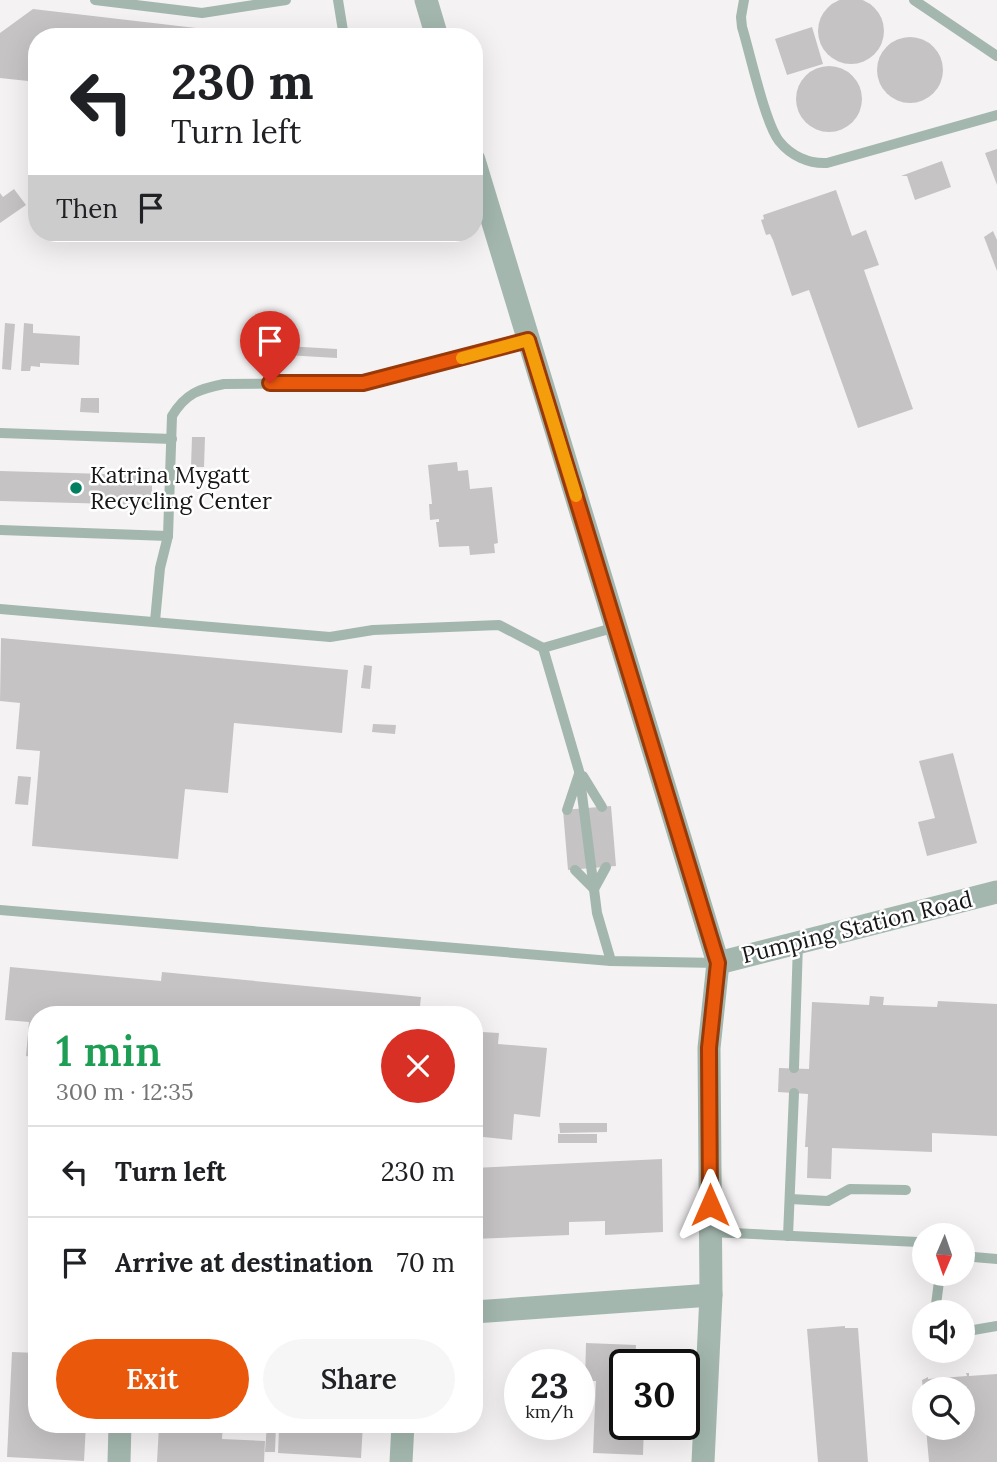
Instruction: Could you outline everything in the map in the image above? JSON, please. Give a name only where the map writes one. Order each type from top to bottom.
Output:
[{"type":"street","points":[[426,0],[434,28]]},
{"type":"street","points":[[483,190],[718,963],[709,1048],[711,1295],[703,1462]]},
{"type":"street","name":"Pumping Station Road","points":[[718,963],[997,892]]},
{"type":"street","points":[[483,1311],[711,1295]]},
{"type":"street","points":[[119,1462],[120,1433]]},
{"type":"street","points":[[401,1462],[403,1433]]},
{"type":"lane","points":[[95,0],[202,13],[286,0]]},
{"type":"lane","points":[[338,0],[343,28]]},
{"type":"lane","points":[[744,0],[742,27],[771,125],[780,142],[802,158],[818,163],[836,162],[997,115]]},
{"type":"lane","points":[[914,0],[997,56]]},
{"type":"lane","points":[[155,621],[160,568],[168,536],[172,416],[181,401],[205,388],[224,384],[363,383],[528,340]]},
{"type":"lane","points":[[0,433],[172,439]]},
{"type":"lane","points":[[0,530],[168,536]]},
{"type":"lane","points":[[0,609],[331,637],[373,630],[499,625],[543,648],[616,627]]},
{"type":"lane","points":[[543,648],[579,771],[597,913],[611,961]]},
{"type":"lane","points":[[579,771],[602,807]]},
{"type":"lane","points":[[567,810],[579,771]]},
{"type":"lane","points":[[594,889],[606,867]]},
{"type":"lane","points":[[575,870],[594,889]]},
{"type":"lane","points":[[0,910],[611,961],[718,963]]},
{"type":"lane","points":[[794,1068],[798,943]]},
{"type":"lane","points":[[788,1236],[794,1093]]},
{"type":"lane","points":[[790,1199],[828,1201],[850,1189],[906,1190]]},
{"type":"lane","points":[[710,1232],[912,1242]]},
{"type":"lane","points":[[975,1257],[997,1259]]},
{"type":"lane","points":[[975,1330],[997,1326]]},
{"type":"building","points":[[845,-1],[857,-1],[869,4],[878,13],[883,25],[881,44],[874,54],[864,61],[851,64],[838,61],[828,54],[821,44],[818,31],[821,18],[828,8]]},
{"type":"building","points":[[33,9],[197,28],[28,28],[28,81],[0,78],[0,33]]},
{"type":"building","points":[[812,27],[823,64],[787,75],[775,39]]},
{"type":"building","points":[[910,37],[923,40],[933,47],[940,57],[943,70],[940,83],[933,93],[923,100],[910,103],[897,100],[887,93],[880,83],[877,70],[880,57],[887,47],[897,40]]},
{"type":"building","points":[[829,66],[842,69],[852,76],[859,86],[862,99],[859,112],[852,122],[842,129],[829,132],[816,129],[806,122],[799,112],[796,99],[799,86],[806,76],[816,69]]},
{"type":"building","points":[[997,149],[997,185],[985,153]]},
{"type":"building","points":[[942,161],[951,187],[915,200],[907,176],[901,176]]},
{"type":"building","points":[[14,189],[26,205],[0,223],[0,193],[3,197]]},
{"type":"building","points":[[836,190],[852,236],[866,230],[879,265],[864,270],[913,409],[858,428],[809,290],[792,296],[773,240],[770,234],[766,235],[761,220],[764,219],[763,215]]},
{"type":"building","points":[[993,231],[997,240],[997,271],[984,237]]},
{"type":"building","points":[[266,314],[275,315],[272,363],[262,362]]},
{"type":"building","points":[[5,323],[15,324],[11,370],[2,369]]},
{"type":"building","points":[[24,323],[33,324],[33,333],[80,336],[79,365],[40,363],[40,367],[31,366],[30,371],[21,371]]},
{"type":"building","points":[[286,346],[337,349],[337,358],[285,355]]},
{"type":"building","points":[[81,398],[99,398],[99,413],[80,412]]},
{"type":"building","points":[[192,437],[205,437],[204,467],[191,467]]},
{"type":"building","points":[[457,462],[458,471],[468,470],[470,489],[492,487],[498,543],[494,544],[495,553],[470,555],[469,546],[439,547],[436,522],[439,522],[439,519],[430,520],[429,504],[432,504],[428,465]]},
{"type":"building","name":"Katrina Mygatt Recycling Center","points":[[142,468],[152,469],[152,505],[0,501],[0,471],[142,475]]},
{"type":"building","points":[[1,638],[348,670],[342,733],[234,723],[228,793],[185,789],[178,859],[32,846],[40,751],[16,749],[20,703],[0,701]]},
{"type":"building","points":[[364,665],[372,666],[370,689],[361,688]]},
{"type":"building","points":[[373,724],[396,725],[395,734],[372,732]]},
{"type":"building","points":[[953,753],[977,843],[927,856],[918,822],[935,818],[919,761]]},
{"type":"building","points":[[18,776],[31,777],[28,805],[15,804]]},
{"type":"building","points":[[611,806],[616,866],[568,870],[563,810]]},
{"type":"building","points":[[10,967],[161,981],[162,972],[421,997],[420,1006],[28,1006],[28,1022],[5,1020]]},
{"type":"building","points":[[870,996],[884,997],[883,1005],[937,1007],[938,1001],[997,1004],[997,1136],[932,1133],[932,1152],[832,1148],[831,1179],[807,1178],[808,1147],[805,1147],[808,1094],[778,1092],[779,1068],[809,1069],[812,1002],[869,1005]]},
{"type":"building","points":[[483,1032],[499,1033],[498,1044],[547,1048],[540,1117],[514,1114],[512,1140],[483,1137]]},
{"type":"building","points":[[559,1123],[607,1123],[607,1132],[560,1133]]},
{"type":"building","points":[[558,1134],[597,1134],[597,1143],[558,1143]]},
{"type":"building","points":[[662,1159],[663,1232],[605,1235],[605,1221],[569,1222],[569,1235],[483,1239],[483,1168]]},
{"type":"building","points":[[845,1326],[858,1328],[868,1462],[818,1462],[807,1329]]},
{"type":"building","points":[[586,1343],[636,1345],[636,1349],[609,1349],[609,1440],[643,1440],[643,1455],[593,1453],[595,1349],[586,1349]]},
{"type":"building","points":[[12,1352],[28,1353],[28,1433],[86,1433],[84,1461],[7,1457]]},
{"type":"building","points":[[966,1373],[969,1373],[969,1376],[997,1374],[997,1462],[929,1462],[927,1440],[975,1440],[975,1377],[954,1377],[967,1376]]},
{"type":"building","points":[[159,1433],[222,1433],[222,1439],[265,1441],[264,1462],[157,1462]]},
{"type":"building","points":[[266,1433],[276,1433],[275,1452],[265,1452]]},
{"type":"building","points":[[279,1433],[362,1433],[361,1458],[278,1453]]},
{"type":"slow traffic","points":[[462,358],[528,340],[576,496]]},
{"type":"place","name":"Katrina Mygatt Recycling Center","points":[[76,488]]},
{"type":"route","points":[[270,383],[363,383],[528,340],[718,963],[709,1048],[710,1205]]}]
